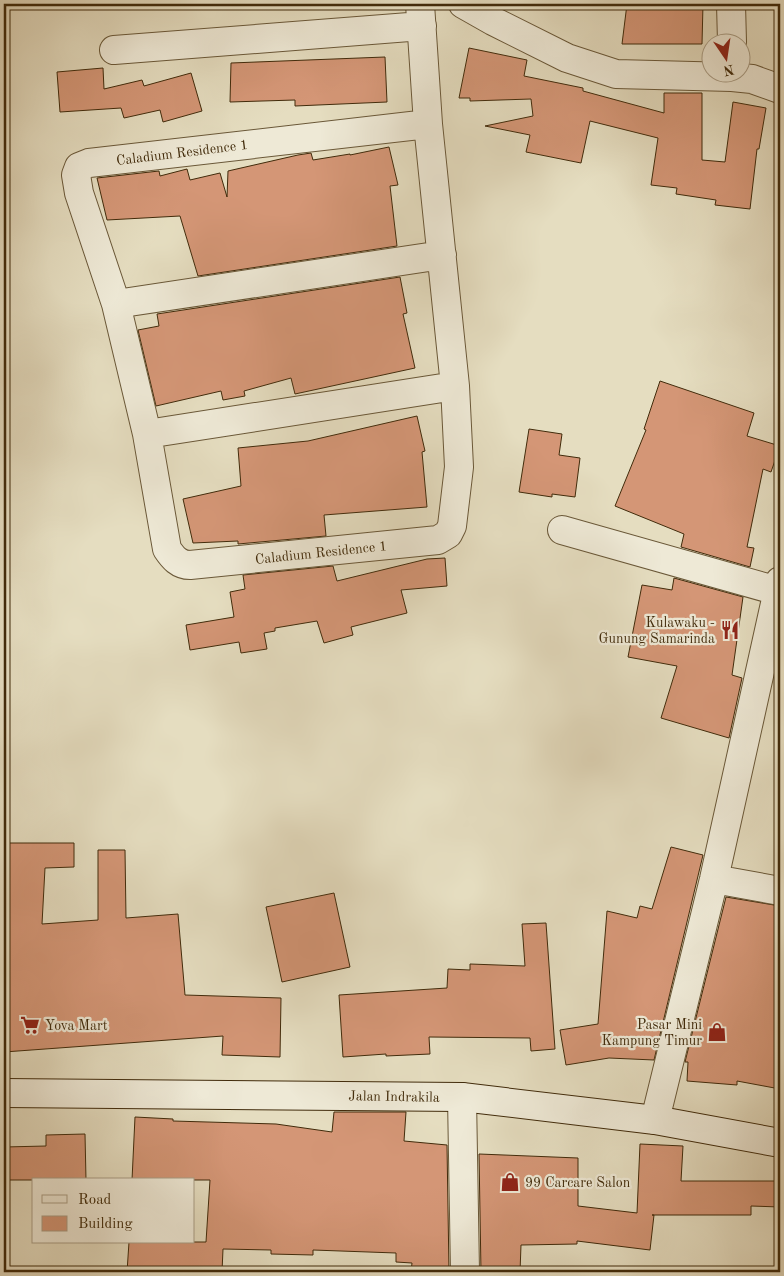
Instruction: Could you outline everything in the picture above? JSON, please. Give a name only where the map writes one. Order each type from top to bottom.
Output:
[{"type":"street","points":[[463,4],[493,22],[567,58],[616,74],[702,74]]},
{"type":"street","points":[[731,4],[732,32]]},
{"type":"street","points":[[114,50],[421,15]]},
{"type":"street","name":"Caladium Residence 1","points":[[421,15],[428,124],[455,386],[459,466],[452,526],[448,534],[438,540],[190,565],[182,564],[175,560],[167,549],[147,434],[116,304],[79,193],[76,175],[79,167],[89,163],[428,124]]},
{"type":"street","points":[[752,79],[780,89]]},
{"type":"street","points":[[116,304],[442,255]]},
{"type":"street","points":[[147,434],[455,386]]},
{"type":"street","points":[[562,530],[779,586],[714,879],[655,1120]]},
{"type":"street","points":[[714,879],[780,891]]},
{"type":"street","name":"Jalan Indrakila","points":[[4,1093],[462,1097],[655,1120],[780,1143]]},
{"type":"street","points":[[462,1097],[465,1272]]},
{"type":"building","points":[[627,4],[665,7],[665,4],[703,4],[702,44],[622,44]]},
{"type":"building","points":[[469,48],[527,60],[524,76],[583,88],[583,91],[664,113],[664,93],[702,93],[702,160],[725,162],[733,102],[766,108],[759,149],[757,149],[750,209],[715,205],[716,200],[676,194],[677,188],[651,185],[658,138],[590,121],[581,163],[526,152],[530,135],[485,126],[533,116],[531,99],[470,101],[470,98],[459,98]]},
{"type":"building","points":[[385,57],[387,102],[295,106],[295,100],[230,102],[231,63]]},
{"type":"building","points":[[103,68],[104,89],[142,80],[144,86],[191,73],[202,111],[163,122],[160,110],[124,118],[121,108],[60,112],[57,72]]},
{"type":"building","points":[[389,147],[398,185],[390,186],[397,246],[198,276],[180,216],[107,220],[97,178],[159,171],[160,176],[187,169],[190,180],[220,173],[227,197],[228,171],[311,153],[313,160]]},
{"type":"building","points":[[400,277],[407,313],[403,314],[415,368],[295,394],[291,378],[244,391],[245,396],[223,400],[221,391],[156,406],[138,330],[159,326],[157,314]]},
{"type":"building","points":[[660,381],[754,413],[747,436],[780,446],[771,472],[763,469],[747,547],[754,548],[750,567],[681,547],[684,534],[615,506],[646,430],[644,429]]},
{"type":"building","points":[[417,416],[425,451],[422,452],[427,507],[324,515],[326,536],[238,544],[238,541],[193,543],[183,499],[241,486],[238,448],[308,441]]},
{"type":"building","points":[[529,429],[562,434],[559,455],[580,458],[575,497],[552,494],[552,497],[519,492]]},
{"type":"building","points":[[445,558],[447,586],[401,590],[407,613],[351,627],[353,635],[324,643],[317,621],[275,628],[275,631],[264,633],[267,649],[241,653],[239,642],[190,650],[186,625],[234,617],[230,592],[245,589],[243,575],[333,566],[337,581],[427,559]]},
{"type":"building","points":[[674,578],[743,597],[732,675],[742,678],[729,738],[661,718],[677,666],[628,657],[642,585],[672,590]]},
{"type":"building","points":[[4,843],[74,843],[74,867],[45,868],[42,924],[98,920],[98,850],[125,850],[126,918],[178,914],[185,995],[281,998],[280,1057],[222,1055],[223,1036],[4,1052]]},
{"type":"building","points":[[671,847],[703,855],[654,1060],[609,1058],[566,1065],[560,1030],[598,1024],[607,911],[637,918],[640,906],[652,909]]},
{"type":"building","points":[[334,893],[350,967],[282,982],[266,907]]},
{"type":"building","points":[[726,897],[780,906],[780,1089],[737,1081],[737,1085],[687,1081],[688,1062],[685,1062]]},
{"type":"building","points":[[546,923],[555,1049],[531,1051],[530,1038],[429,1037],[430,1054],[386,1056],[386,1054],[343,1057],[339,995],[447,988],[448,969],[470,970],[470,964],[525,966],[522,924]]},
{"type":"building","points":[[334,1112],[406,1112],[404,1141],[447,1145],[449,1272],[411,1272],[412,1263],[396,1262],[396,1253],[313,1250],[313,1255],[271,1254],[271,1250],[223,1249],[222,1272],[127,1272],[129,1244],[195,1244],[195,1242],[206,1242],[210,1180],[195,1180],[195,1178],[132,1178],[135,1117],[173,1119],[173,1121],[276,1124],[332,1132]]},
{"type":"building","points":[[85,1134],[86,1178],[4,1180],[4,1147],[46,1146],[46,1135]]},
{"type":"building","points":[[640,1144],[683,1146],[681,1181],[780,1181],[780,1207],[751,1206],[751,1215],[654,1215],[650,1250],[577,1241],[577,1244],[521,1245],[520,1272],[481,1272],[479,1154],[578,1158],[578,1206],[637,1213]]},
{"type":"place","name":"Kulawaku - Gunung Samarinda","points":[[730,630]]},
{"type":"place","name":"Yova Mart","points":[[30,1025]]},
{"type":"place","name":"Pasar Mini Kampung Timur","points":[[717,1032]]},
{"type":"place","name":"99 Carcare Salon","points":[[510,1182]]}]
